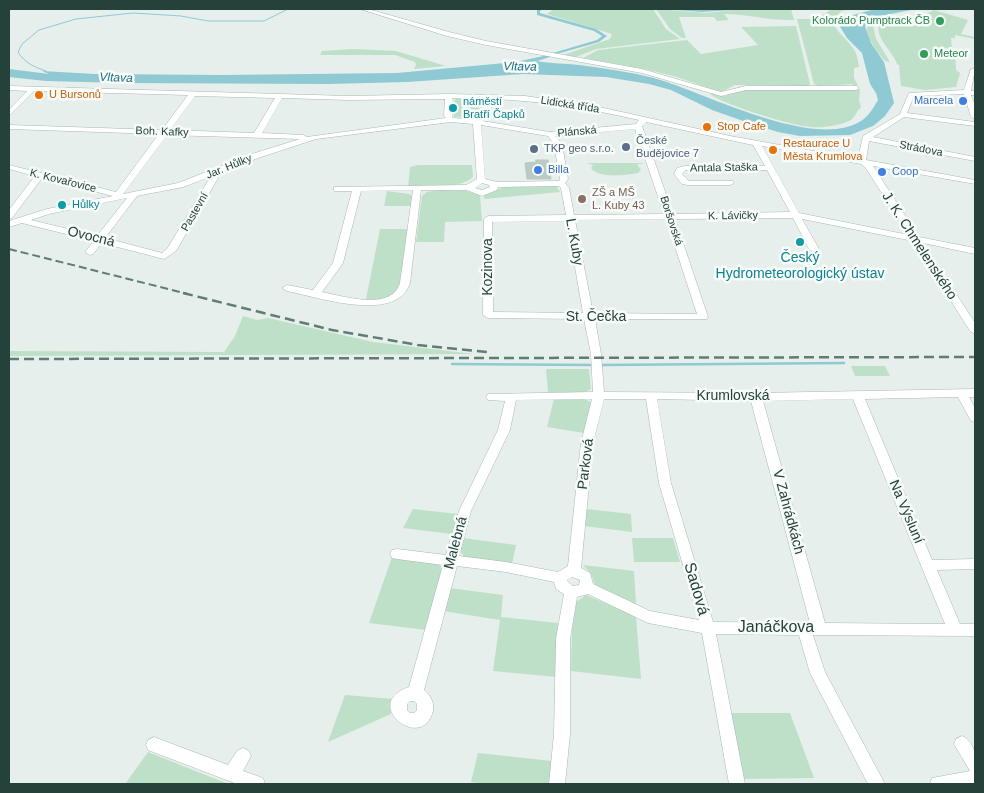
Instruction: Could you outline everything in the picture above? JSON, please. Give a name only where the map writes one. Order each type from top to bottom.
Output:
[{"type":"street","points":[[363,9],[447,34],[642,71],[721,94],[746,88],[856,88]]},
{"type":"street","points":[[974,71],[971,93],[975,117]]},
{"type":"street","name":"Lidická třída","points":[[9,88],[356,98],[449,96],[525,98],[599,110],[756,142],[975,182]]},
{"type":"street","points":[[9,114],[32,89]]},
{"type":"street","points":[[862,161],[866,138],[903,116],[912,94],[971,93]]},
{"type":"street","points":[[118,195],[192,94]]},
{"type":"street","points":[[257,135],[280,96]]},
{"type":"street","points":[[449,96],[448,116],[451,120]]},
{"type":"street","points":[[481,180],[477,122],[487,110],[490,96]]},
{"type":"street","points":[[903,116],[975,124]]},
{"type":"street","points":[[638,126],[644,119]]},
{"type":"street","name":"Plánská","points":[[451,120],[477,122],[550,134],[638,126]]},
{"type":"street","name":"Jar. Hůlky","points":[[9,224],[47,212],[180,185],[258,155],[315,137],[451,120]]},
{"type":"street","name":"Boršovská","points":[[638,126],[667,175],[669,216],[703,317]]},
{"type":"street","name":"Boh. Kafky","points":[[9,127],[315,137]]},
{"type":"street","name":"L. Kuby","points":[[550,134],[558,144],[564,179],[561,184],[565,188],[596,356]]},
{"type":"street","name":"Strádova","points":[[866,138],[975,159]]},
{"type":"street","name":"Antala Staška","points":[[756,142],[768,168],[814,249]]},
{"type":"street","name":"J. K. Chmelenského","points":[[862,161],[868,165],[975,332]]},
{"type":"street","name":"K. Kovařovice","points":[[9,167],[118,195],[130,196]]},
{"type":"street","name":"Antala Staška","points":[[667,175],[685,168],[768,168]]},
{"type":"street","points":[[9,217],[40,175]]},
{"type":"street","name":"Pastevní","points":[[172,251],[214,178],[208,175]]},
{"type":"street","name":"Antala Staška","points":[[667,175],[688,183],[730,182]]},
{"type":"street","points":[[469,187],[472,182],[481,180],[490,182],[494,186],[561,184]]},
{"type":"street","points":[[337,189],[469,187],[474,191],[482,193],[492,190],[494,186]]},
{"type":"street","points":[[316,294],[338,263],[357,189]]},
{"type":"street","points":[[286,288],[365,303],[378,303],[398,296],[404,290],[417,189]]},
{"type":"street","points":[[90,252],[130,196]]},
{"type":"street","name":"K. Lávičky","points":[[488,219],[796,215],[975,251]]},
{"type":"street","name":"Ovocná","points":[[9,217],[164,256],[172,251]]},
{"type":"street","name":"Kozinova","points":[[488,219],[488,315]]},
{"type":"street","name":"St. Čečka","points":[[488,315],[703,317]]},
{"type":"street","name":"Parková","points":[[574,571],[587,443],[599,396],[596,356]]},
{"type":"street","points":[[961,393],[975,418]]},
{"type":"street","name":"Krumlovská","points":[[492,397],[651,395],[756,397],[975,393]]},
{"type":"street","name":"Na Výsluní","points":[[857,394],[955,630]]},
{"type":"street","name":"Sadová","points":[[651,395],[665,484],[708,628],[737,784]]},
{"type":"street","name":"Malebná","points":[[415,694],[464,511],[504,430],[511,397]]},
{"type":"street","name":"V Zahrádkách","points":[[756,397],[812,628],[818,673],[877,784]]},
{"type":"street","points":[[397,554],[506,567],[560,578]]},
{"type":"street","points":[[928,565],[975,564]]},
{"type":"street","points":[[574,571],[585,577],[586,587],[580,592],[571,592],[561,585],[560,578],[566,572],[574,571]]},
{"type":"street","name":"Janáčkova","points":[[586,587],[648,617],[708,628],[975,630]]},
{"type":"street","points":[[557,784],[562,734],[563,639],[571,592]]},
{"type":"street","points":[[962,744],[975,765]]},
{"type":"street","points":[[154,745],[257,784]]},
{"type":"street","points":[[232,774],[243,756]]},
{"type":"street","points":[[938,784],[975,778]]},
{"type":"green space","points":[[554,9],[653,9],[666,29],[680,39],[596,49],[576,57],[563,55],[610,39],[612,34],[547,14]]},
{"type":"green space","points":[[656,9],[707,13],[739,9],[791,9],[794,20],[724,14],[729,20],[717,21],[714,17],[679,17],[686,38],[682,38],[670,29]]},
{"type":"green space","points":[[832,9],[851,9],[842,11],[832,20],[857,57],[859,67],[854,68],[854,78],[858,85],[819,86],[814,84],[797,19],[816,19]]},
{"type":"green space","name":"Meteor","points":[[934,10],[968,20],[961,34],[975,37],[975,39],[955,35],[955,38],[951,38],[952,49],[955,50],[956,70],[960,73],[956,87],[925,90],[901,86],[900,66],[882,40],[878,29],[879,24],[883,21],[888,22],[896,19],[910,22]]},
{"type":"green space","points":[[868,24],[873,25],[876,39],[890,62],[885,61],[869,38]]},
{"type":"green space","points":[[796,26],[810,84],[808,86],[735,85],[723,91],[717,91],[677,77],[645,69],[583,58],[598,50],[687,40],[701,54],[758,45],[741,27]]},
{"type":"green space","points":[[354,49],[396,51],[446,66],[414,69],[415,62],[395,55],[320,55],[322,51]]},
{"type":"green space","points":[[859,89],[861,107],[853,119],[840,124],[820,127],[802,126],[757,114],[727,103],[709,93],[725,96],[739,90]]},
{"type":"green space","points":[[456,99],[481,100],[483,102],[482,112],[473,118],[454,117],[454,101]]},
{"type":"green space","points":[[587,163],[643,164],[637,164],[641,170],[638,173],[606,175],[595,171],[591,168],[593,165]]},
{"type":"green space","points":[[418,165],[472,165],[473,177],[468,181],[452,185],[408,187],[410,167]]},
{"type":"green space","points":[[523,185],[556,186],[560,192],[484,199],[484,194],[505,187]]},
{"type":"green space","points":[[441,190],[466,191],[480,195],[482,221],[445,222],[444,242],[416,242],[422,196],[427,192]]},
{"type":"green space","points":[[387,191],[409,194],[412,196],[412,206],[384,206]]},
{"type":"green space","points":[[380,229],[409,229],[401,276],[396,292],[389,297],[366,299]]},
{"type":"green space","points":[[243,316],[257,320],[268,318],[373,342],[474,354],[9,356],[9,351],[224,352],[235,336]]},
{"type":"green space","points":[[851,366],[885,366],[890,376],[855,376]]},
{"type":"green space","points":[[546,369],[589,369],[591,389],[585,392],[548,392]]},
{"type":"green space","points":[[554,399],[584,399],[591,402],[584,433],[547,427]]},
{"type":"green space","points":[[413,509],[458,514],[452,534],[403,528]]},
{"type":"green space","points":[[586,509],[631,514],[632,532],[584,526]]},
{"type":"green space","points":[[463,538],[516,545],[512,564],[464,557],[460,550]]},
{"type":"green space","points":[[632,538],[673,538],[680,562],[634,562]]},
{"type":"green space","points":[[392,557],[435,563],[441,566],[442,571],[426,630],[369,623]]},
{"type":"green space","points":[[583,565],[634,571],[636,604],[595,585],[591,574]]},
{"type":"green space","points":[[449,588],[503,595],[501,617],[558,623],[556,677],[493,671],[500,620],[443,611]]},
{"type":"green space","points":[[586,595],[636,616],[641,679],[571,671],[572,630],[576,602]]},
{"type":"green space","points":[[345,695],[394,699],[391,714],[328,742]]},
{"type":"green space","points":[[728,713],[790,713],[814,778],[742,779]]},
{"type":"green space","points":[[148,752],[218,780],[229,784],[125,784]]},
{"type":"green space","points":[[478,753],[552,761],[549,784],[489,784],[471,782]]},
{"type":"water","name":"Vltava","points":[[875,9],[916,9],[875,17],[865,26],[871,43],[884,62],[894,103],[885,116],[873,126],[850,135],[800,136],[778,132],[712,110],[671,90],[649,84],[606,77],[523,74],[407,82],[329,84],[123,83],[46,81],[9,77],[9,69],[49,74],[42,71],[95,74],[222,75],[397,73],[516,62],[548,55],[553,56],[537,61],[598,67],[645,76],[675,85],[729,106],[788,124],[816,129],[841,128],[864,119],[878,100],[870,84],[862,53],[847,38],[839,25],[846,17]]},
{"type":"building","name":"Billa","points":[[536,160],[548,160],[551,179],[527,179],[525,163],[536,162]]},
{"type":"waterway","points":[[46,71],[30,64],[21,56],[18,52],[22,44],[39,30],[76,19],[133,13],[181,16],[208,21],[264,21],[288,9]]},
{"type":"waterway","points":[[541,9],[538,10],[538,14],[595,30],[605,36],[598,41],[548,56]]},
{"type":"waterway","points":[[677,9],[702,11],[731,9]]},
{"type":"waterway","points":[[603,365],[844,363]]},
{"type":"waterway","points":[[452,364],[591,365]]},
{"type":"railway","points":[[9,249],[188,294]]},
{"type":"railway","points":[[183,293],[332,330],[418,345],[487,352]]},
{"type":"railway","points":[[9,359],[975,357]]},
{"type":"place","name":"Kolorádo Pumptrack ČB","points":[[940,21]]},
{"type":"place","name":"Meteor","points":[[924,54]]},
{"type":"place","name":"U Bursonů","points":[[39,95]]},
{"type":"place","name":"Marcela","points":[[963,101]]},
{"type":"place","name":"náměstí Bratří Čapků","points":[[453,108]]},
{"type":"place","name":"Stop Cafe","points":[[707,127]]},
{"type":"place","name":"České Budějovice 7","points":[[626,147]]},
{"type":"place","name":"TKP geo s.r.o.","points":[[534,149]]},
{"type":"place","name":"Restaurace U Města Krumlova","points":[[773,150]]},
{"type":"place","name":"Billa","points":[[538,170]]},
{"type":"place","name":"Coop","points":[[882,172]]},
{"type":"place","name":"ZŠ a MŠ L. Kuby 43","points":[[582,199]]},
{"type":"place","name":"Hůlky","points":[[62,205]]},
{"type":"place","name":"Český Hydrometeorologický ústav","points":[[800,242]]}]
